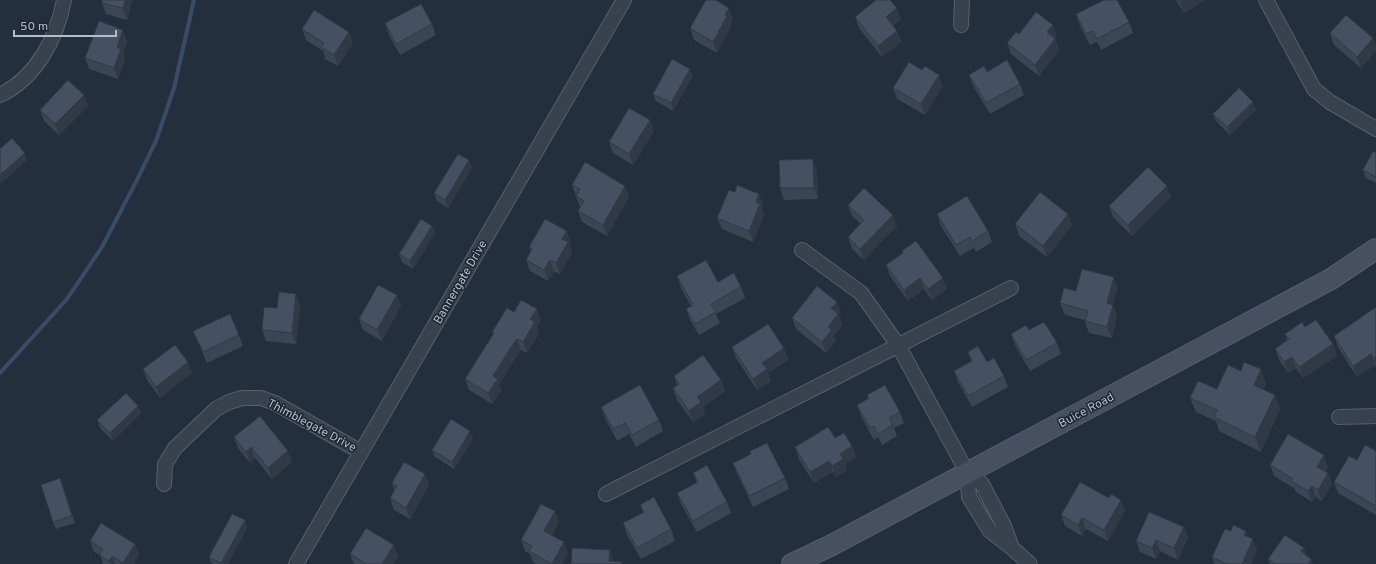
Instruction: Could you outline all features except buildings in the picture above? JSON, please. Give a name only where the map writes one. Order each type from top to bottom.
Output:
[{"type":"street","points":[[0,96],[29,74],[47,50],[55,34],[64,0]]},
{"type":"street","name":"Bannergate Drive","points":[[296,564],[624,0]]},
{"type":"street","points":[[961,25],[962,0]]},
{"type":"street","points":[[1266,0],[1314,89],[1330,102],[1376,130]]},
{"type":"street","name":"Buice Road","points":[[792,564],[830,546],[967,472],[1069,420],[1331,279],[1376,249]]},
{"type":"street","points":[[802,250],[861,293],[898,345],[967,472],[982,484],[1004,526],[1012,548],[1030,564]]},
{"type":"street","points":[[606,494],[1011,288]]},
{"type":"street","name":"Thimblegate Drive","points":[[164,484],[165,464],[175,448],[216,409],[229,402],[242,398],[261,398],[275,403],[361,452]]},
{"type":"street","points":[[1339,416],[1376,416]]},
{"type":"waterway","points":[[0,373],[67,299],[102,247],[137,180],[156,141],[174,88],[194,0]]}]
